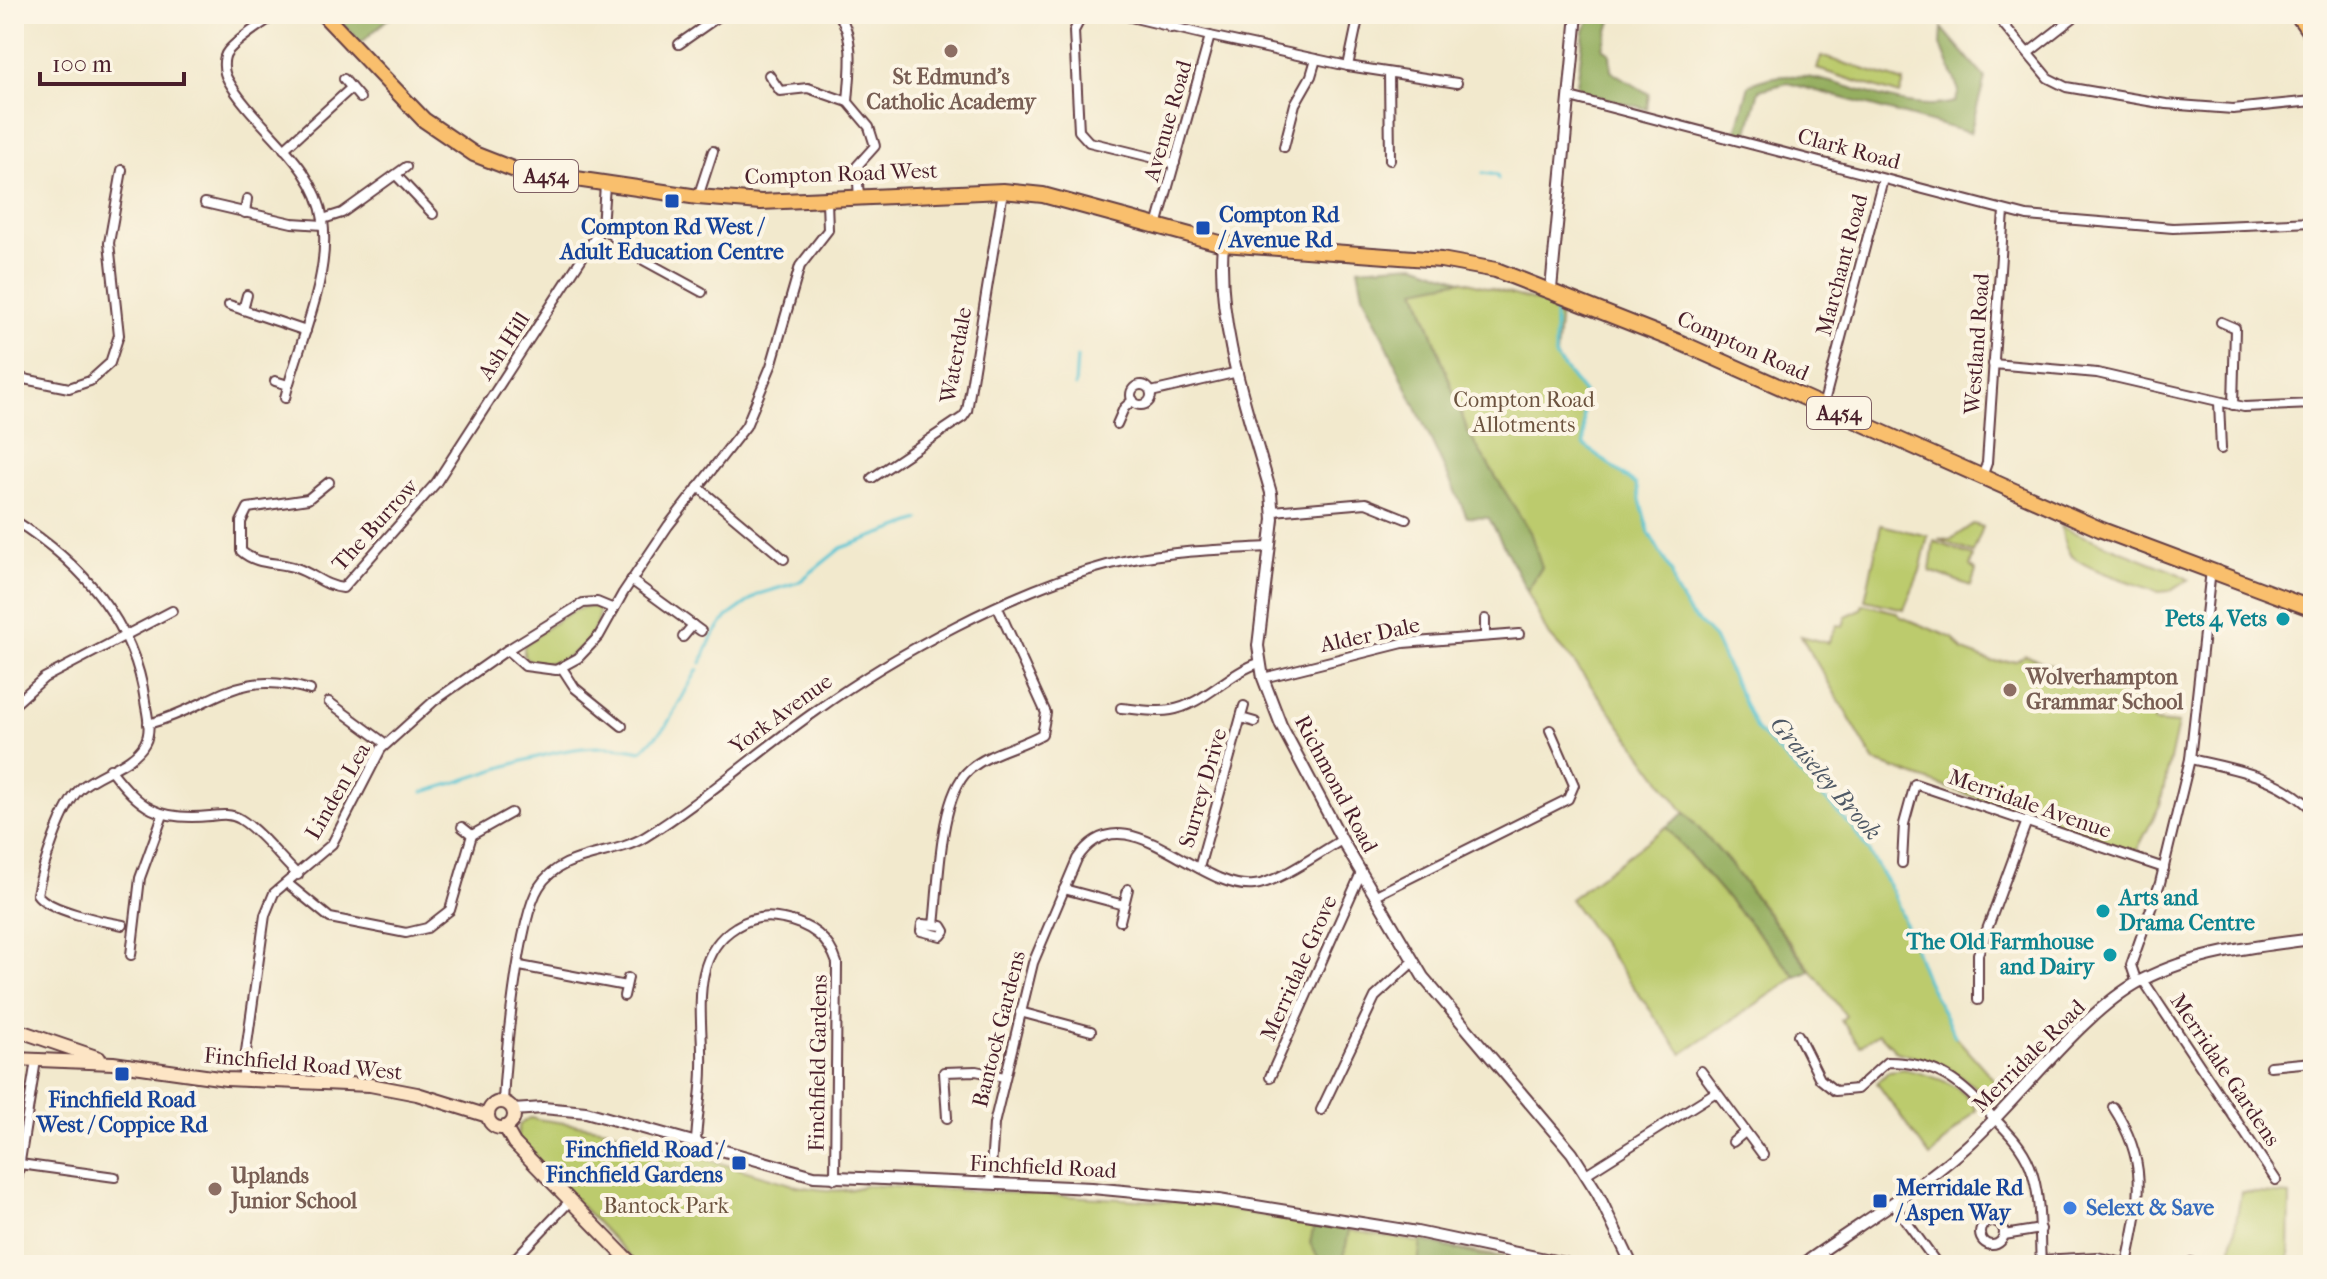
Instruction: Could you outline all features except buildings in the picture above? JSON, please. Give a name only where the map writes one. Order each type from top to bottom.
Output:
[{"type":"highway","name":"Compton Road West","points":[[323,14],[404,102],[474,154],[515,170],[698,197],[827,201],[1003,191],[1043,195],[1223,244]]},
{"type":"highway","points":[[2297,14],[2313,37]]},
{"type":"highway","name":"Compton Road","points":[[1223,244],[1458,262],[1513,275],[1823,406],[2114,535],[2313,609]]},
{"type":"main road","name":"Finchfield Road West","points":[[14,1029],[113,1063]]},
{"type":"main road","points":[[25,1060],[42,1051],[36,1037]]},
{"type":"main road","name":"Finchfield Road West","points":[[25,1060],[113,1063],[242,1080],[370,1085],[417,1094],[488,1116]]},
{"type":"main road","points":[[492,1105],[508,1106],[514,1119],[505,1127],[494,1126],[488,1116],[492,1105]]},
{"type":"main road","points":[[505,1127],[514,1143],[633,1265]]},
{"type":"street","points":[[276,14],[226,52],[223,63],[227,79],[284,149],[316,196],[323,222],[324,252],[306,331],[285,398]]},
{"type":"street","points":[[679,44],[722,14]]},
{"type":"street","points":[[839,14],[847,34],[853,72],[848,102]]},
{"type":"street","points":[[1083,14],[1074,31],[1079,131],[1089,142],[1175,163]]},
{"type":"street","points":[[1118,14],[1210,36]]},
{"type":"street","points":[[1171,28],[1175,14]]},
{"type":"street","points":[[1348,66],[1359,14]]},
{"type":"street","points":[[1551,289],[1579,14]]},
{"type":"street","points":[[1995,14],[2057,84],[2166,104],[2233,109],[2313,101]]},
{"type":"street","points":[[2028,53],[2078,14]]},
{"type":"street","name":"Avenue Road","points":[[1157,226],[1210,36],[1348,66],[1457,83]]},
{"type":"street","points":[[1284,147],[1295,104],[1311,76],[1316,59]]},
{"type":"street","points":[[1389,73],[1390,160]]},
{"type":"street","points":[[769,75],[780,91],[808,88],[848,102],[863,117],[875,146],[857,166],[859,199]]},
{"type":"street","points":[[344,79],[360,98]]},
{"type":"street","points":[[284,149],[350,89]]},
{"type":"street","name":"Clark Road","points":[[1570,97],[2004,211],[2057,220],[2173,228],[2313,222]]},
{"type":"street","points":[[698,197],[713,151]]},
{"type":"street","points":[[205,203],[292,223],[323,222],[342,213],[406,167]]},
{"type":"street","points":[[14,377],[69,388],[90,381],[110,363],[119,335],[109,243],[122,170]]},
{"type":"street","points":[[396,175],[433,214]]},
{"type":"street","name":"Marchant Road","points":[[1823,406],[1883,179]]},
{"type":"street","name":"Ash Hill","points":[[436,483],[602,227],[605,185]]},
{"type":"street","name":"Waterdale","points":[[872,478],[963,417],[967,411],[1003,191]]},
{"type":"street","points":[[245,213],[247,199]]},
{"type":"street","points":[[507,650],[517,660],[534,669],[562,668],[599,636],[631,580],[698,487],[737,441],[754,410],[800,266],[828,230],[827,201]]},
{"type":"street","name":"Westland Road","points":[[1981,478],[1987,463],[2004,211]]},
{"type":"street","points":[[602,227],[636,256],[702,292]]},
{"type":"street","name":"Richmond Road","points":[[1223,244],[1221,270],[1238,372],[1273,511],[1259,636],[1259,663],[1281,725],[1342,840],[1414,961],[1440,1000],[1559,1137],[1586,1174],[1632,1265]]},
{"type":"street","points":[[243,310],[247,295]]},
{"type":"street","points":[[229,305],[306,331]]},
{"type":"street","points":[[2221,322],[2235,328],[2233,405]]},
{"type":"street","points":[[1993,364],[2083,371],[2178,389],[2233,405],[2313,404]]},
{"type":"street","points":[[1151,392],[1238,372]]},
{"type":"street","points":[[275,381],[288,385]]},
{"type":"street","points":[[1133,400],[1131,391],[1136,386],[1145,385],[1151,392]]},
{"type":"street","points":[[1133,400],[1145,404],[1151,392]]},
{"type":"street","points":[[1117,424],[1124,408],[1133,400]]},
{"type":"street","points":[[2219,402],[2221,449]]},
{"type":"street","name":"The Burrow","points":[[329,482],[308,499],[248,508],[241,522],[241,551],[253,561],[298,568],[326,586],[343,588],[436,483]]},
{"type":"street","points":[[698,487],[784,559]]},
{"type":"street","points":[[1273,511],[1366,503],[1406,519]]},
{"type":"street","points":[[14,520],[65,558],[101,597],[126,633],[142,675],[148,724],[142,748],[83,786],[70,801],[37,894],[41,900],[67,910],[123,925]]},
{"type":"street","name":"York Avenue","points":[[508,1106],[520,966],[536,893],[552,871],[647,836],[846,689],[909,652],[998,608],[1108,565],[1179,553],[1269,547]]},
{"type":"street","points":[[2140,981],[2131,965],[2164,868],[2190,759],[2211,570]]},
{"type":"street","points":[[631,580],[697,628],[683,637]]},
{"type":"street","name":"Linden Lea","points":[[242,1080],[265,915],[274,893],[332,844],[367,771],[386,744],[434,701],[507,650],[583,603],[597,602],[614,609]]},
{"type":"street","points":[[934,925],[948,818],[958,785],[970,769],[1037,737],[1046,723],[1046,713],[998,608]]},
{"type":"street","points":[[14,705],[44,678],[173,611]]},
{"type":"street","points":[[1485,619],[1485,635]]},
{"type":"street","name":"Alder Dale","points":[[1263,678],[1403,643],[1519,634]]},
{"type":"street","points":[[1121,708],[1158,711],[1180,708],[1237,672],[1259,663]]},
{"type":"street","points":[[562,668],[575,688],[622,726]]},
{"type":"street","points":[[148,724],[187,713],[228,689],[246,683],[279,682],[310,690]]},
{"type":"street","points":[[329,702],[386,744]]},
{"type":"street","name":"Surrey Drive","points":[[1199,868],[1244,706]]},
{"type":"street","name":"Surrey Drive","points":[[1241,718],[1255,722]]},
{"type":"street","points":[[1374,896],[1568,799],[1574,785],[1551,746],[1550,730]]},
{"type":"street","points":[[2190,759],[2254,773],[2289,790],[2313,810]]},
{"type":"street","points":[[110,769],[136,801],[163,815],[178,818],[223,815],[240,819],[298,875]]},
{"type":"street","name":"Merridale Avenue","points":[[1902,863],[1904,824],[1915,784],[2164,868]]},
{"type":"street","points":[[287,883],[330,918],[406,933],[419,931],[436,923],[450,910],[472,835],[511,813]]},
{"type":"street","points":[[131,955],[140,878],[163,815]]},
{"type":"street","points":[[1978,1000],[1978,954],[2027,821]]},
{"type":"street","points":[[462,827],[472,835]]},
{"type":"street","name":"Bantock Gardens","points":[[990,1183],[994,1124],[1036,953],[1082,851],[1106,835],[1138,837],[1231,883],[1257,885],[1342,840]]},
{"type":"street","name":"Merridale Grove","points":[[1270,1077],[1361,873]]},
{"type":"street","points":[[1064,889],[1124,905]]},
{"type":"street","points":[[1120,921],[1128,889]]},
{"type":"street","name":"Finchfield Gardens","points":[[696,1142],[702,1070],[700,995],[706,961],[721,939],[745,921],[771,917],[784,919],[822,937],[832,948],[837,963],[835,1179]]},
{"type":"street","name":"Merridale Road","points":[[1802,1265],[1893,1203],[1963,1150],[2081,1030],[2140,981],[2219,953],[2313,939]]},
{"type":"street","points":[[1321,1110],[1375,997],[1414,961]]},
{"type":"street","points":[[520,966],[626,987]]},
{"type":"street","name":"Merridale Gardens","points":[[2140,981],[2276,1180]]},
{"type":"street","points":[[1020,1012],[1091,1031]]},
{"type":"street","points":[[1798,1035],[1820,1079],[1835,1091],[1857,1089],[1887,1062],[1899,1062],[1953,1078],[2013,1136],[2030,1167],[2041,1229],[2041,1262],[2097,1257],[2130,1264],[2141,1197],[2139,1164],[2133,1140],[2113,1107]]},
{"type":"street","points":[[2283,1052],[2285,1063]]},
{"type":"street","points":[[14,1199],[34,1074],[25,1060]]},
{"type":"street","points":[[2270,1066],[2313,1062]]},
{"type":"street","points":[[947,1118],[944,1072],[976,1071],[1004,1077]]},
{"type":"street","points":[[1701,1071],[1763,1155]]},
{"type":"street","points":[[1586,1174],[1716,1092]]},
{"type":"street","name":"Finchfield Road","points":[[508,1106],[586,1112],[797,1173],[835,1179],[990,1183],[1219,1200],[1417,1232],[1574,1265]]},
{"type":"street","points":[[1733,1142],[1745,1132]]},
{"type":"street","points":[[20,1164],[115,1177]]},
{"type":"street","points":[[509,1265],[571,1200]]},
{"type":"street","points":[[1893,1203],[1933,1264]]},
{"type":"street","points":[[2004,1235],[2041,1229]]},
{"type":"street","points":[[1821,1252],[1830,1265]]},
{"type":"green space","points":[[334,14],[393,14],[361,43]]},
{"type":"green space","points":[[1592,14],[1613,14],[1603,48],[1610,53],[1611,71],[1649,94],[1647,109],[1580,92],[1577,85],[1584,31]]},
{"type":"green space","points":[[1942,28],[1985,78],[1970,133],[1788,83],[1759,90],[1747,135],[1736,132],[1749,85],[1775,77],[1800,76],[1826,81],[1903,102],[1929,105],[1955,102],[1959,91],[1941,45]]},
{"type":"green space","points":[[1821,56],[1904,82],[1900,95],[1817,69]]},
{"type":"green space","points":[[1415,264],[1461,280],[1416,289],[1468,432],[1530,532],[1542,567],[1527,591],[1489,518],[1467,517],[1363,294],[1358,268]]},
{"type":"green space","name":"Compton Road Allotments","points":[[1461,280],[1560,308],[1556,357],[1583,392],[1584,445],[1636,485],[1649,533],[1672,573],[1675,589],[1690,614],[1714,638],[1756,729],[1851,826],[1865,846],[1893,892],[1927,981],[1955,1036],[2002,1089],[1993,1099],[1944,1065],[1897,1052],[1879,1033],[1860,1046],[1841,1020],[1846,1016],[1728,861],[1685,813],[1572,660],[1547,633],[1527,591],[1542,567],[1468,432],[1416,288]]},
{"type":"green space","points":[[1973,524],[1983,527],[1973,553],[1938,539],[1950,540]]},
{"type":"green space","points":[[1881,525],[1928,536],[1920,571],[1904,609],[1865,600]]},
{"type":"green space","points":[[2061,527],[2189,580],[2169,591],[2159,592],[2102,572],[2070,554]]},
{"type":"green space","points":[[1934,541],[1973,556],[1970,566],[1976,571],[1971,586],[1930,571]]},
{"type":"green space","points":[[1863,604],[1896,612],[1901,617],[1953,638],[1963,651],[1993,662],[2016,661],[2025,655],[2155,706],[2154,722],[2178,724],[2160,805],[2135,854],[1875,762],[1801,636],[1828,643],[1837,625],[1843,626],[1846,616],[1861,609]]},
{"type":"green space","points":[[590,606],[599,609],[597,622],[592,634],[573,653],[548,663],[524,657],[524,646],[538,634],[564,616]]},
{"type":"green space","points":[[1685,813],[1728,861],[1810,971],[1796,977],[1666,827]]},
{"type":"green space","points":[[1666,827],[1796,977],[1682,1054],[1570,899]]},
{"type":"green space","points":[[1904,1069],[1954,1087],[1970,1100],[1976,1110],[1930,1157],[1877,1083],[1889,1071]]},
{"type":"green space","name":"Bantock Park","points":[[530,1118],[606,1129],[815,1189],[840,1190],[866,1185],[1192,1203],[1551,1265],[638,1265],[521,1144],[517,1137],[519,1125]]},
{"type":"green space","points":[[2241,1192],[2290,1195],[2289,1258],[2313,1261],[2313,1265],[2234,1265],[2232,1246]]},
{"type":"green space","points":[[1314,1225],[1349,1230],[1344,1256],[1387,1265],[1322,1265],[1310,1243]]},
{"type":"green space","points":[[1421,1240],[1477,1255],[1551,1265],[1418,1265]]},
{"type":"waterway","name":"Graiseley Brook","points":[[1483,173],[1497,175],[1498,179]]},
{"type":"waterway","name":"Graiseley Brook","points":[[1555,304],[1555,357],[1583,392],[1584,445],[1636,485],[1649,533],[1672,573],[1675,589],[1690,614],[1714,638],[1756,729],[1851,826],[1865,846],[1893,892],[1927,981],[1955,1036]]},
{"type":"waterway","points":[[1075,386],[1077,357]]},
{"type":"waterway","points":[[701,663],[712,637],[727,617],[759,594],[799,582],[841,548],[920,520]]},
{"type":"waterway","points":[[423,792],[558,752],[613,747],[641,751],[666,726],[698,669]]},
{"type":"place","name":"St Edmund's Catholic Academy","points":[[951,51]]},
{"type":"place","name":"Compton Rd West / Adult Education Centre","points":[[672,201]]},
{"type":"place","name":"Compton Rd / Avenue Rd","points":[[1203,228]]},
{"type":"place","name":"Pets 4 Vets","points":[[2283,619]]},
{"type":"place","name":"Wolverhampton Grammar School","points":[[2010,690]]},
{"type":"place","name":"Arts and Drama Centre","points":[[2103,911]]},
{"type":"place","name":"The Old Farmhouse and Dairy","points":[[2110,955]]},
{"type":"place","name":"Finchfield Road West / Coppice Rd","points":[[122,1074]]},
{"type":"place","name":"Finchfield Road / Finchfield Gardens","points":[[739,1163]]},
{"type":"place","name":"Uplands Junior School","points":[[215,1189]]},
{"type":"place","name":"Merridale Rd / Aspen Way","points":[[1880,1201]]},
{"type":"place","name":"Selext & Save","points":[[2070,1208]]}]
